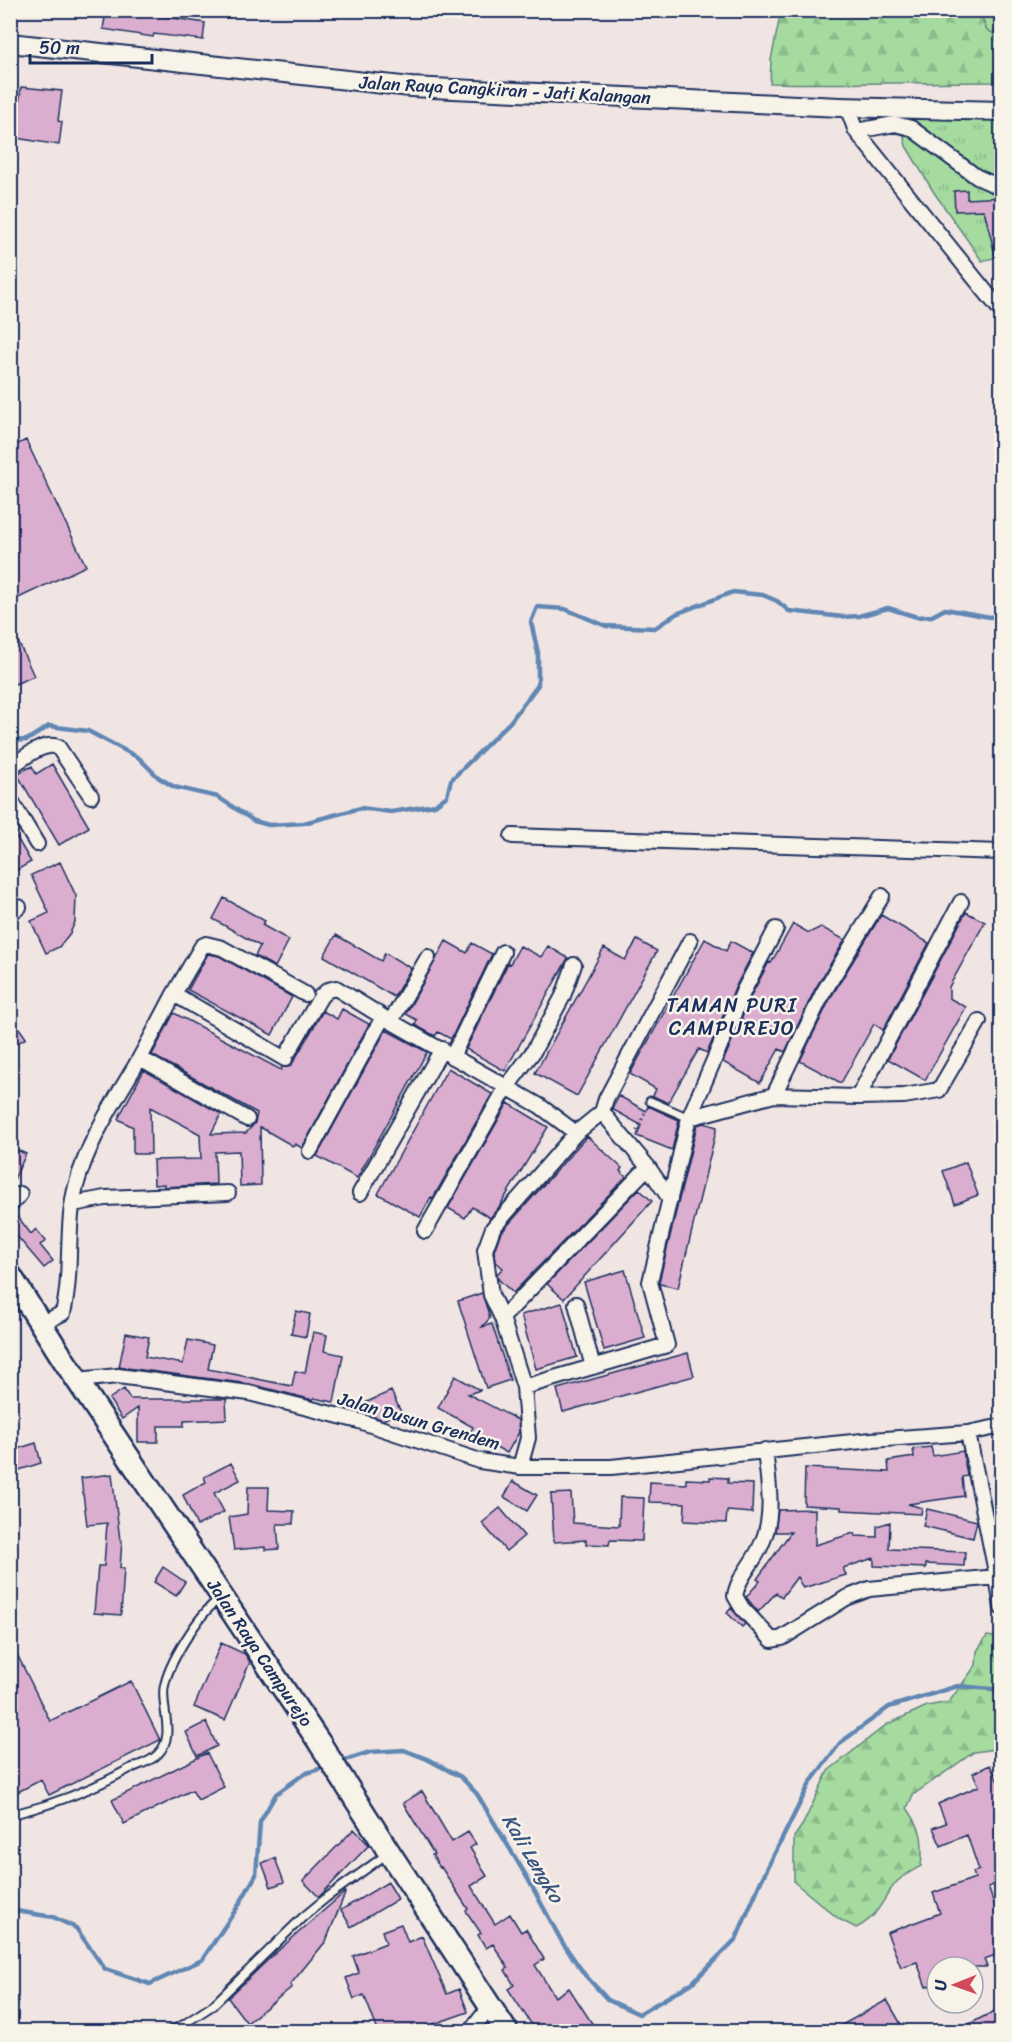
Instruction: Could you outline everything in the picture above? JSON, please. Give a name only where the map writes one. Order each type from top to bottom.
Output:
[{"type":"main road","name":"Jalan Raya Campurejo","points":[[10,1275],[507,2031]]},
{"type":"street","name":"Jalan Raya Cangkiran - Jati Kalangan","points":[[10,43],[411,87],[847,107],[1002,111]]},
{"type":"street","points":[[847,107],[856,131],[1002,312]]},
{"type":"street","points":[[856,131],[895,124],[911,128],[977,177],[1002,188]]},
{"type":"street","points":[[10,767],[45,746],[54,745],[58,747],[91,796]]},
{"type":"street","points":[[10,799],[37,844]]},
{"type":"street","points":[[512,836],[1002,852]]},
{"type":"street","points":[[774,1095],[823,993],[882,896]]},
{"type":"street","points":[[858,1097],[961,902]]},
{"type":"street","points":[[524,1387],[668,1345],[650,1282],[690,1118],[744,990],[776,929]]},
{"type":"street","points":[[520,1467],[528,1438],[524,1387],[502,1318],[491,1295],[485,1260],[488,1239],[493,1228],[576,1133],[602,1112],[606,1099],[690,941]]},
{"type":"street","points":[[41,1324],[63,1313],[67,1286],[68,1237],[76,1185],[95,1135],[202,946],[206,944],[222,948],[305,994]]},
{"type":"street","points":[[360,1193],[447,1053],[503,952]]},
{"type":"street","points":[[310,1151],[387,1019],[428,957]]},
{"type":"street","points":[[425,1231],[506,1088],[538,1042],[563,996],[574,965]]},
{"type":"street","points":[[174,994],[287,1055],[321,996],[328,990],[336,988],[540,1106],[576,1133]]},
{"type":"street","points":[[690,1118],[774,1095],[904,1096],[939,1090],[979,1021]]},
{"type":"street","points":[[140,1058],[247,1119]]},
{"type":"street","points":[[602,1112],[648,1167],[670,1199]]},
{"type":"street","points":[[502,1318],[648,1167]]},
{"type":"street","points":[[73,1204],[105,1197],[228,1193]]},
{"type":"street","points":[[10,1206],[20,1194]]},
{"type":"street","points":[[576,1304],[593,1367]]},
{"type":"street","name":"Jalan Dusun Grendem","points":[[78,1380],[118,1376],[249,1393],[359,1421],[480,1461],[520,1467],[611,1467],[765,1450],[968,1432],[1002,1426]]},
{"type":"street","points":[[968,1432],[1002,1608]]},
{"type":"street","points":[[765,1450],[769,1500],[768,1528],[762,1545],[737,1584],[735,1596],[742,1608],[772,1640],[782,1638],[846,1598],[869,1589],[997,1577]]},
{"type":"street","points":[[470,2031],[490,2006]]},
{"type":"lane","points":[[650,1101],[690,1118]]},
{"type":"lane","points":[[18,1813],[50,1804],[104,1783],[159,1754],[168,1723],[164,1689],[167,1675],[202,1615],[222,1597]]},
{"type":"lane","points":[[166,2031],[181,2026],[212,2006],[249,1968],[326,1898],[389,1852]]},
{"type":"path","points":[[631,1147],[650,1101]]},
{"type":"green space","points":[[781,11],[980,11],[986,29],[992,33],[1001,31],[1001,82],[770,83],[771,60]]},
{"type":"green space","points":[[980,11],[1001,11],[1001,31],[992,33],[986,29]]},
{"type":"green space","points":[[900,119],[1001,119],[1001,256],[982,261],[933,191],[906,146]]},
{"type":"green space","points":[[987,1636],[1001,1638],[1001,1748],[974,1752],[913,1795],[907,1808],[921,1835],[921,1866],[897,1882],[874,1915],[856,1928],[839,1919],[794,1882],[794,1837],[803,1824],[828,1771],[886,1725],[927,1706],[949,1702],[976,1665],[977,1651]]},
{"type":"building","points":[[106,12],[135,15],[136,12],[205,23],[203,40],[154,34],[153,37],[103,29]]},
{"type":"building","points":[[21,87],[62,91],[58,121],[62,122],[59,145],[10,137],[10,122],[17,123]]},
{"type":"building","points":[[967,190],[967,199],[1002,197],[1002,261],[997,262],[984,210],[955,211],[954,191]]},
{"type":"building","points":[[26,440],[86,566],[10,602],[10,448]]},
{"type":"building","points":[[10,624],[34,676],[10,686]]},
{"type":"building","points":[[52,764],[89,827],[59,845],[17,774],[32,766],[36,774]]},
{"type":"building","points":[[10,826],[31,862],[10,874]]},
{"type":"building","points":[[60,862],[76,896],[75,922],[59,947],[46,953],[31,921],[49,913],[31,875]]},
{"type":"building","points":[[224,898],[265,921],[262,925],[289,940],[275,967],[255,956],[260,946],[213,919]]},
{"type":"building","points":[[966,912],[985,922],[949,987],[949,998],[966,1007],[925,1080],[888,1059]]},
{"type":"building","points":[[881,915],[929,943],[883,1030],[874,1024],[841,1083],[800,1061],[831,997]]},
{"type":"building","points":[[793,924],[809,933],[821,927],[845,940],[815,989],[785,1052],[779,1049],[760,1083],[723,1062],[752,994]]},
{"type":"building","points":[[336,935],[381,961],[385,953],[411,968],[394,997],[324,956]]},
{"type":"building","points":[[705,939],[726,951],[731,941],[753,953],[707,1053],[699,1049],[668,1103],[653,1096],[656,1089],[630,1074]]},
{"type":"building","points":[[637,940],[657,951],[577,1096],[535,1073],[604,948],[625,960]]},
{"type":"building","points":[[446,941],[467,953],[472,943],[492,954],[451,1039],[438,1032],[435,1036],[415,1025],[417,1020],[406,1014]]},
{"type":"building","points":[[520,946],[541,957],[548,946],[568,958],[505,1071],[466,1049],[508,963],[510,964]]},
{"type":"building","points":[[208,954],[219,956],[292,997],[272,1035],[188,990]]},
{"type":"building","points":[[342,1009],[369,1024],[302,1148],[295,1144],[293,1146],[260,1127],[261,1185],[240,1186],[239,1151],[215,1152],[216,1184],[164,1187],[164,1184],[154,1185],[153,1160],[201,1159],[200,1134],[150,1107],[151,1154],[133,1154],[133,1127],[118,1119],[144,1070],[221,1114],[211,1134],[246,1133],[255,1123],[257,1113],[152,1055],[174,1013],[281,1070],[282,1067],[289,1067],[292,1064],[323,1011],[337,1019]]},
{"type":"building","points":[[10,1015],[26,1038],[10,1048]]},
{"type":"building","points":[[386,1030],[427,1052],[357,1178],[317,1156]]},
{"type":"building","points":[[448,1068],[492,1094],[420,1217],[378,1194]]},
{"type":"building","points":[[619,1096],[646,1111],[648,1106],[679,1120],[672,1150],[637,1136],[641,1125],[612,1109]]},
{"type":"building","points":[[508,1103],[548,1127],[490,1218],[472,1207],[465,1218],[448,1208]]},
{"type":"building","points":[[704,1123],[717,1127],[678,1288],[659,1282],[697,1125]]},
{"type":"building","points":[[587,1136],[622,1168],[620,1171],[626,1177],[513,1293],[498,1279],[497,1274],[503,1268],[496,1262],[494,1251],[500,1234]]},
{"type":"building","points":[[10,1147],[26,1154],[10,1188]]},
{"type":"building","points":[[966,1162],[978,1195],[955,1204],[943,1171]]},
{"type":"building","points":[[639,1189],[652,1201],[564,1299],[547,1284]]},
{"type":"building","points":[[18,1217],[31,1234],[36,1229],[46,1241],[40,1245],[53,1261],[44,1268],[10,1228],[10,1223]]},
{"type":"building","points":[[625,1270],[645,1338],[604,1350],[584,1282]]},
{"type":"building","points":[[482,1293],[490,1318],[482,1327],[492,1324],[510,1380],[486,1388],[458,1301]]},
{"type":"building","points":[[562,1303],[577,1357],[536,1369],[521,1315]]},
{"type":"building","points":[[296,1311],[310,1314],[306,1337],[291,1334]]},
{"type":"building","points":[[313,1332],[327,1335],[324,1351],[343,1355],[334,1402],[314,1398],[313,1400],[250,1384],[119,1367],[126,1333],[149,1337],[145,1357],[183,1364],[188,1340],[213,1345],[208,1369],[292,1386],[295,1371],[305,1373]]},
{"type":"building","points":[[688,1353],[694,1376],[563,1412],[557,1389]]},
{"type":"building","points":[[455,1376],[480,1390],[468,1394],[518,1420],[519,1432],[507,1453],[470,1433],[473,1427],[438,1408]]},
{"type":"building","points":[[124,1389],[130,1399],[226,1399],[227,1419],[184,1421],[184,1426],[158,1426],[158,1442],[138,1442],[138,1408],[122,1419],[109,1399]]},
{"type":"building","points":[[391,1391],[401,1412],[383,1420],[370,1415],[365,1403]]},
{"type":"building","points":[[36,1443],[41,1463],[10,1473],[10,1451]]},
{"type":"building","points":[[931,1447],[933,1456],[963,1451],[967,1476],[962,1477],[964,1496],[908,1504],[922,1508],[921,1514],[841,1510],[841,1507],[804,1505],[805,1468],[889,1472],[888,1461],[914,1457],[913,1449]]},
{"type":"building","points":[[231,1463],[240,1480],[214,1493],[224,1512],[197,1526],[183,1495],[206,1482],[204,1477]]},
{"type":"building","points":[[112,1474],[120,1540],[122,1540],[120,1568],[124,1568],[121,1615],[94,1613],[98,1566],[104,1566],[107,1523],[87,1525],[81,1478]]},
{"type":"building","points":[[710,1477],[728,1478],[728,1483],[753,1484],[752,1513],[727,1511],[726,1523],[684,1521],[685,1503],[649,1502],[650,1482],[686,1484],[686,1479],[710,1480]]},
{"type":"building","points":[[513,1481],[537,1495],[527,1511],[504,1497]]},
{"type":"building","points":[[248,1487],[269,1487],[268,1510],[294,1511],[293,1524],[277,1524],[279,1549],[265,1550],[265,1547],[234,1550],[229,1517],[247,1514]]},
{"type":"building","points":[[571,1493],[573,1523],[619,1526],[620,1497],[644,1498],[642,1541],[610,1540],[609,1545],[586,1544],[586,1540],[554,1542],[551,1494]]},
{"type":"building","points":[[500,1508],[524,1536],[506,1551],[482,1523]]},
{"type":"building","points":[[815,1509],[815,1545],[854,1533],[855,1536],[877,1537],[877,1526],[890,1522],[889,1549],[965,1552],[964,1566],[926,1564],[926,1568],[874,1566],[874,1558],[843,1568],[846,1575],[803,1588],[797,1577],[782,1597],[776,1593],[758,1612],[746,1597],[760,1581],[757,1579],[791,1532],[775,1532],[778,1510]]},
{"type":"building","points":[[927,1509],[977,1521],[973,1538],[923,1526]]},
{"type":"building","points":[[163,1567],[185,1582],[176,1596],[154,1582]]},
{"type":"building","points":[[731,1608],[745,1624],[742,1627],[727,1613]]},
{"type":"building","points":[[10,1640],[50,1721],[131,1681],[160,1740],[49,1795],[41,1780],[10,1796]]},
{"type":"building","points":[[221,1643],[245,1654],[250,1662],[225,1720],[194,1707]]},
{"type":"building","points":[[206,1722],[217,1746],[197,1756],[186,1732]]},
{"type":"building","points":[[207,1753],[224,1787],[198,1800],[192,1790],[124,1824],[112,1800]]},
{"type":"building","points":[[990,1765],[1002,1790],[1002,1882],[988,1887],[1002,1926],[1002,1953],[985,1959],[985,1955],[925,1955],[925,1984],[917,1962],[901,1967],[887,1933],[940,1913],[933,1893],[975,1878],[973,1872],[979,1870],[967,1835],[941,1846],[933,1828],[946,1823],[938,1804],[979,1786],[973,1773]]},
{"type":"building","points":[[422,1791],[452,1842],[468,1832],[476,1844],[470,1848],[487,1876],[471,1886],[495,1924],[510,1914],[521,1932],[526,1929],[544,1959],[535,1965],[555,1997],[569,1988],[597,2031],[536,2031],[508,1989],[514,1985],[505,1970],[508,1968],[493,1944],[486,1948],[478,1935],[481,1933],[466,1911],[468,1909],[432,1855],[434,1854],[403,1803]]},
{"type":"building","points":[[354,1829],[369,1845],[319,1897],[303,1881]]},
{"type":"building","points":[[275,1858],[284,1882],[271,1887],[262,1863]]},
{"type":"building","points":[[388,1882],[398,1899],[351,1927],[341,1910]]},
{"type":"building","points":[[346,1891],[326,1941],[290,1985],[292,1987],[247,2023],[228,1998]]},
{"type":"building","points":[[401,1924],[408,1942],[422,1936],[447,1994],[459,1989],[468,2012],[420,2029],[420,2027],[409,2031],[378,2031],[364,1995],[354,1999],[346,1978],[359,1973],[353,1956],[386,1943],[382,1931]]},
{"type":"building","points":[[887,2000],[905,2031],[831,2031]]},
{"type":"building","points":[[1002,2007],[1002,2031],[956,2031]]},
{"type":"waterway","points":[[10,741],[27,740],[49,726],[88,731],[139,758],[158,777],[174,787],[218,797],[254,821],[269,825],[304,823],[361,808],[391,812],[435,805],[447,796],[451,780],[510,722],[538,685],[538,653],[531,622],[537,607],[565,609],[606,626],[655,628],[676,614],[733,592],[763,595],[777,601],[789,611],[843,617],[859,616],[888,608],[917,617],[932,616],[945,609],[990,617],[1002,615]]},
{"type":"waterway","name":"Kali Lengko","points":[[339,1762],[370,1752],[404,1750],[461,1777],[477,1794],[528,1879],[562,1942],[585,1975],[608,2000],[639,2014],[692,1983],[736,1939],[761,1881],[810,1783],[840,1743],[889,1707],[958,1686],[1002,1690]]},
{"type":"waterway","name":"Kali Lengko","points":[[10,1910],[53,1917],[76,1928],[105,1969],[150,1984],[202,1960],[256,1875],[260,1822],[276,1794],[304,1774],[328,1766]]},
{"type":"district","name":"TAMAN PURI CAMPUREJO","points":[[732,1016]]}]
